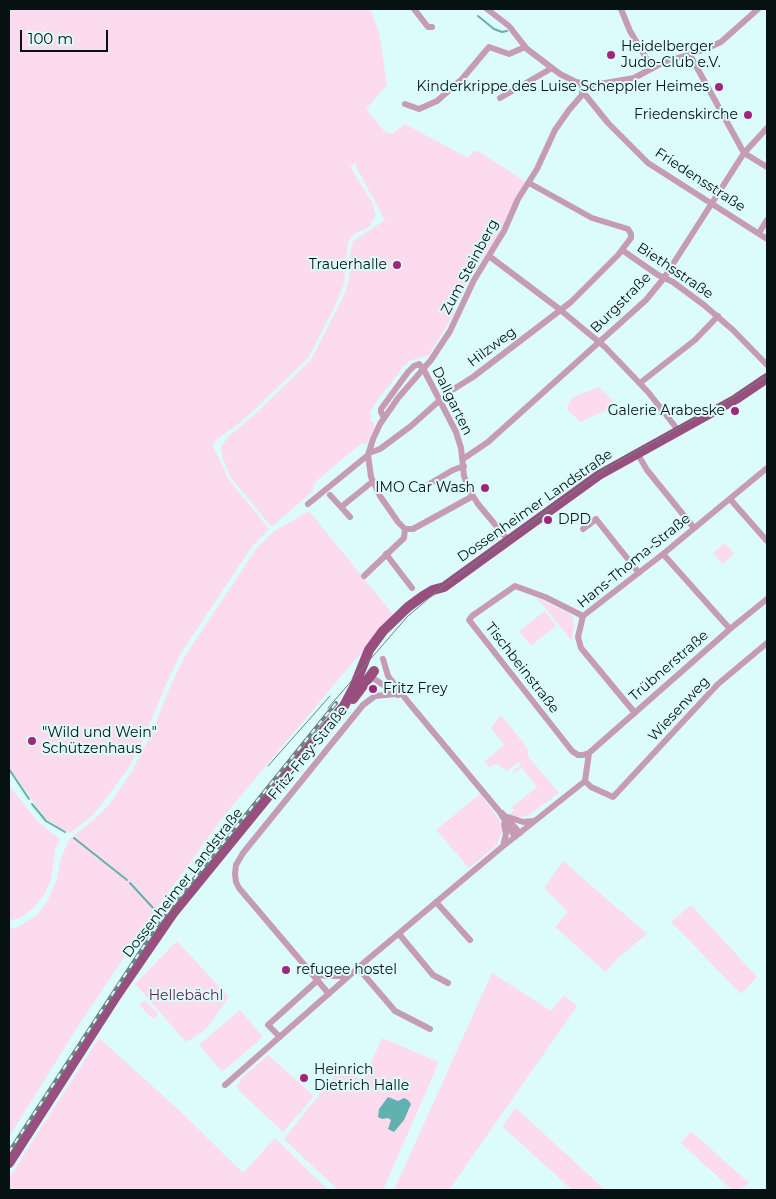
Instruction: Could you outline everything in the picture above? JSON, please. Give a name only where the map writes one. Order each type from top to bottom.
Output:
[{"type":"main road","name":"Dossenheimer Landstraße","points":[[344,706],[356,684],[369,650],[379,635],[408,607],[433,590],[444,587],[599,475],[736,399],[767,378]]},
{"type":"main road","name":"Dossenheimer Landstraße","points":[[9,1164],[115,998],[174,912],[275,788],[372,675],[368,663],[379,635]]},
{"type":"street","points":[[414,9],[428,27],[432,27]]},
{"type":"street","points":[[487,9],[509,26],[525,47],[570,80],[582,84],[600,84],[634,78],[667,61],[690,55],[721,42],[758,9]]},
{"type":"street","points":[[621,9],[630,31],[652,68]]},
{"type":"street","points":[[405,104],[419,109],[436,101],[462,79],[490,47],[509,54],[525,47]]},
{"type":"street","points":[[690,55],[744,153],[767,167]]},
{"type":"street","points":[[500,98],[552,68]]},
{"type":"street","points":[[582,84],[583,92]]},
{"type":"street","name":"Zum Steinberg","points":[[424,370],[450,331],[474,280],[504,230],[559,123],[583,92]]},
{"type":"street","name":"Friedensstraße","points":[[583,92],[608,124],[648,163],[767,239]]},
{"type":"street","name":"Burgstraße","points":[[426,486],[453,470],[488,442],[637,309],[664,278],[744,153],[767,128]]},
{"type":"street","name":"Biethsstraße","points":[[529,183],[592,218],[628,229],[632,234],[631,238],[622,250],[682,288],[718,316],[767,365]]},
{"type":"street","points":[[758,233],[767,220]]},
{"type":"street","name":"Hilzweg","points":[[368,454],[384,446],[450,392],[560,311],[576,298],[622,250]]},
{"type":"street","points":[[489,256],[600,342],[640,383],[678,430]]},
{"type":"street","points":[[640,383],[692,343],[718,316]]},
{"type":"street","name":"Dallgarten","points":[[368,454],[373,439],[384,418],[380,409],[408,372],[418,364],[424,370],[456,432],[464,462]]},
{"type":"street","points":[[368,454],[368,468],[372,482],[398,522],[405,529]]},
{"type":"street","points":[[308,504],[368,454]]},
{"type":"street","points":[[640,458],[647,470],[694,528]]},
{"type":"street","points":[[464,462],[465,479],[473,496],[508,540]]},
{"type":"street","name":"Hans-Thoma-Straße","points":[[635,713],[581,648],[578,637],[583,616],[663,554],[767,468]]},
{"type":"street","points":[[341,507],[372,482]]},
{"type":"street","points":[[330,495],[350,517]]},
{"type":"street","points":[[405,529],[412,528],[473,496]]},
{"type":"street","points":[[730,499],[767,541]]},
{"type":"street","points":[[583,529],[596,519],[639,573]]},
{"type":"street","points":[[364,576],[404,538],[405,529]]},
{"type":"street","points":[[386,554],[412,588]]},
{"type":"street","points":[[663,554],[730,629]]},
{"type":"street","name":"Tischbeinstraße","points":[[583,616],[538,594],[515,586],[469,620],[572,751],[578,755],[589,753]]},
{"type":"street","name":"Trübnerstraße","points":[[589,753],[730,629],[767,600]]},
{"type":"street","name":"Wiesenweg","points":[[585,781],[591,787],[613,797],[718,684],[767,643]]},
{"type":"street","points":[[383,659],[388,676],[517,835]]},
{"type":"street","points":[[372,675],[381,672],[388,676]]},
{"type":"street","points":[[372,675],[409,703]]},
{"type":"street","points":[[372,675],[377,692],[375,696],[396,694]]},
{"type":"street","name":"Dossenheimer Landstraße","points":[[356,684],[372,675]]},
{"type":"street","name":"Fritz-Frey-Straße","points":[[329,994],[239,888],[236,882],[236,865],[242,853],[363,705],[375,696]]},
{"type":"street","points":[[225,1084],[436,902],[585,781],[589,753]]},
{"type":"street","points":[[505,819],[523,822],[535,820]]},
{"type":"street","points":[[502,847],[506,834],[505,819]]},
{"type":"street","points":[[436,902],[470,940]]},
{"type":"street","points":[[399,934],[433,975],[448,983]]},
{"type":"street","points":[[312,973],[340,976],[356,971]]},
{"type":"street","points":[[356,971],[395,1011],[430,1029]]},
{"type":"street","points":[[280,1037],[268,1024],[318,980]]},
{"type":"green space","points":[[9,9],[370,9],[379,32],[387,85],[366,109],[385,132],[392,134],[405,124],[468,158],[474,151],[478,151],[526,182],[497,237],[471,276],[460,299],[453,302],[455,312],[429,355],[409,361],[405,366],[403,365],[402,369],[376,402],[369,414],[372,416],[370,420],[374,422],[374,428],[367,444],[362,443],[315,482],[312,492],[271,526],[231,478],[222,457],[221,447],[228,437],[254,415],[311,360],[345,293],[349,281],[350,254],[353,241],[385,220],[356,167],[356,163],[350,167],[372,202],[376,215],[369,227],[354,234],[348,242],[344,284],[335,306],[308,358],[248,416],[214,442],[213,446],[229,480],[269,529],[253,545],[181,653],[128,769],[94,814],[70,833],[56,827],[43,816],[9,765]]},
{"type":"green space","points":[[599,387],[613,401],[609,409],[580,422],[567,409],[570,401],[574,397]]},
{"type":"green space","points":[[309,511],[396,618],[354,661],[223,817],[157,908],[77,1028],[9,1137],[9,929],[16,928],[36,916],[47,902],[57,879],[61,858],[69,840],[109,805],[132,771],[150,736],[185,656],[256,549],[273,532]]},
{"type":"green space","points":[[725,543],[734,554],[722,564],[713,553]]},
{"type":"green space","points":[[537,598],[572,615],[574,624],[572,641]]},
{"type":"green space","points":[[545,611],[556,626],[531,646],[519,631]]},
{"type":"green space","points":[[501,715],[528,749],[528,756],[559,793],[529,815],[523,817],[514,817],[510,814],[514,810],[512,807],[537,787],[522,768],[514,773],[513,771],[521,765],[518,762],[507,771],[497,764],[489,767],[484,762],[504,745],[491,728]]},
{"type":"green space","points":[[9,785],[37,821],[60,839],[55,850],[51,880],[44,895],[33,908],[20,918],[9,921]]},
{"type":"green space","points":[[480,794],[499,819],[502,832],[497,845],[469,868],[436,830]]},
{"type":"green space","points":[[563,861],[647,934],[618,958],[606,972],[555,927],[568,912],[544,888]]},
{"type":"green space","points":[[691,905],[757,977],[741,994],[671,922]]},
{"type":"green space","name":"Hellebächl","points":[[177,941],[229,997],[210,1024],[202,1032],[186,1042],[135,984]]},
{"type":"green space","points":[[492,973],[551,1011],[564,995],[577,1006],[449,1190],[394,1190]]},
{"type":"green space","points":[[144,1000],[159,1014],[153,1019],[139,1005]]},
{"type":"green space","points":[[240,1010],[263,1037],[222,1072],[199,1045]]},
{"type":"green space","points":[[99,1038],[180,1111],[243,1173],[275,1138],[328,1190],[9,1190],[9,1178]]},
{"type":"green space","points":[[382,1038],[439,1062],[383,1190],[338,1190],[284,1139],[342,1066],[363,1081]]},
{"type":"green space","points":[[268,1055],[314,1096],[283,1132],[239,1091],[237,1086],[241,1079]]},
{"type":"green space","points":[[516,1108],[605,1190],[572,1190],[502,1126]]},
{"type":"green space","points":[[691,1131],[749,1183],[740,1190],[732,1190],[681,1143]]},
{"type":"water","points":[[388,1097],[398,1101],[404,1098],[411,1104],[404,1120],[394,1132],[388,1129],[391,1120],[378,1117],[379,1109]]},
{"type":"waterway","points":[[478,16],[494,29],[502,32],[507,31]]},
{"type":"waterway","points":[[9,769],[29,799]]},
{"type":"waterway","points":[[32,804],[46,821],[65,832]]},
{"type":"waterway","points":[[74,838],[127,880]]},
{"type":"waterway","points":[[130,883],[155,910]]},
{"type":"tram line","points":[[328,708],[407,617],[443,586],[605,469],[734,397],[767,376]]},
{"type":"tram line","points":[[268,766],[330,696]]},
{"type":"railway","points":[[9,1152],[161,920],[336,703]]},
{"type":"place","name":"Heidelberger Judo-Club e.V.","points":[[611,55]]},
{"type":"place","name":"Kinderkrippe des Luise Scheppler Heimes","points":[[719,87]]},
{"type":"place","name":"Friedenskirche","points":[[748,115]]},
{"type":"place","name":"Trauerhalle","points":[[397,265]]},
{"type":"place","name":"Galerie Arabeske","points":[[735,411]]},
{"type":"place","name":"IMO Car Wash","points":[[485,488]]},
{"type":"place","name":"DPD","points":[[548,520]]},
{"type":"place","name":"Fritz Frey","points":[[373,689]]},
{"type":"place","name":"\"Wild und Wein\" Schützenhaus","points":[[32,741]]},
{"type":"place","name":"refugee hostel","points":[[286,970]]},
{"type":"place","name":"Heinrich Dietrich Halle","points":[[304,1078]]}]
